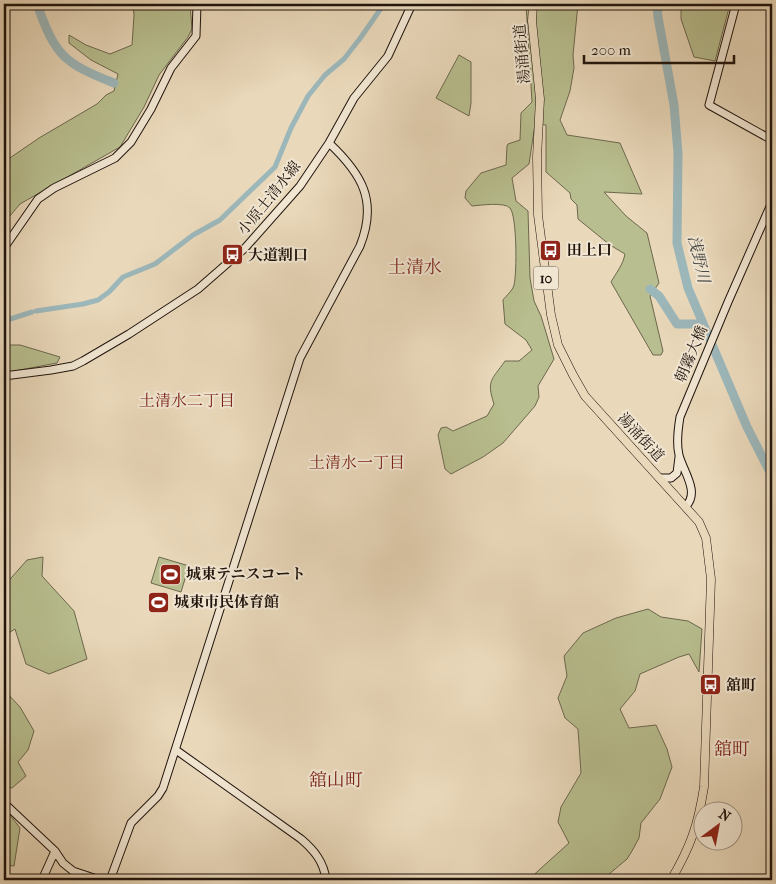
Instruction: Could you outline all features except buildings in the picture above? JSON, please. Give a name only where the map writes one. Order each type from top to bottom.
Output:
[{"type":"main road","name":"湯涌街道","points":[[533,4],[532,21],[540,100],[537,157],[538,215],[551,315],[558,345],[573,376],[586,396],[686,506],[699,522],[706,538],[712,579],[704,787],[694,835],[672,880]]},
{"type":"street","points":[[4,248],[38,199],[54,188],[115,158],[131,142],[151,109],[171,68],[196,36],[197,4]]},
{"type":"street","name":"小原土清水線","points":[[4,376],[73,366],[130,334],[198,289],[245,248],[300,186],[329,143],[354,98],[388,56],[412,4]]},
{"type":"street","points":[[736,4],[709,105],[772,140]]},
{"type":"street","points":[[110,880],[131,823],[158,796],[169,772],[300,358],[360,246],[366,231],[368,205],[362,183],[329,143]]},
{"type":"street","name":"朝霧大橋","points":[[679,455],[677,434],[680,417],[772,202]]},
{"type":"street","points":[[660,478],[671,478],[678,473],[679,455]]},
{"type":"street","points":[[679,455],[692,494],[690,502],[686,506]]},
{"type":"street","points":[[176,750],[301,838],[310,846],[323,864],[326,880]]},
{"type":"street","points":[[4,802],[55,851],[63,863],[73,871],[100,880]]},
{"type":"street","points":[[42,880],[55,851]]},
{"type":"green space","points":[[133,4],[190,4],[192,29],[188,37],[159,75],[144,107],[120,147],[20,204],[4,223],[4,162],[39,138],[97,104],[106,95],[114,91],[118,74],[91,60],[69,43],[69,35],[86,45],[110,54],[132,45]]},
{"type":"green space","points":[[526,4],[578,4],[573,55],[574,68],[570,91],[560,120],[567,135],[620,143],[642,194],[604,192],[626,216],[647,233],[659,283],[650,296],[663,351],[661,355],[653,355],[611,282],[625,254],[610,245],[578,219],[577,205],[571,199],[570,193],[546,172],[546,125],[535,124],[529,164],[512,178],[516,201],[528,211],[530,278],[534,301],[541,316],[554,359],[538,386],[539,397],[535,406],[503,443],[483,457],[451,474],[445,469],[438,435],[441,428],[446,427],[453,431],[487,416],[494,404],[491,385],[494,377],[505,361],[519,361],[532,350],[526,340],[505,324],[503,300],[513,287],[516,269],[514,222],[510,208],[492,204],[472,206],[465,198],[466,191],[481,173],[506,165],[507,146],[520,140],[521,113],[532,102]]},
{"type":"green space","points":[[681,4],[730,4],[715,61],[694,57],[681,19]]},
{"type":"green space","points":[[459,55],[471,62],[471,103],[469,116],[436,98]]},
{"type":"green space","points":[[4,345],[20,345],[60,357],[57,363],[4,373]]},
{"type":"green space","points":[[43,557],[42,576],[74,611],[87,659],[49,674],[26,664],[15,629],[4,636],[4,586],[27,560]]},
{"type":"green space","name":"城東テニスコート","points":[[159,557],[189,566],[181,592],[151,583]]},
{"type":"green space","points":[[648,609],[661,617],[688,621],[702,629],[699,672],[689,654],[640,674],[635,691],[620,709],[629,728],[656,725],[667,749],[672,767],[660,799],[641,823],[639,838],[627,859],[602,880],[528,880],[569,843],[558,822],[561,807],[581,773],[578,729],[565,718],[558,698],[567,676],[564,656],[583,633],[616,618]]},
{"type":"green space","points":[[4,690],[20,707],[34,731],[28,750],[18,762],[26,776],[12,788],[4,787]]},
{"type":"green space","points":[[4,812],[10,815],[20,828],[14,866],[4,865]]},
{"type":"waterway","points":[[37,4],[49,35],[63,55],[72,63],[114,83]]},
{"type":"waterway","points":[[359,40],[384,4]]},
{"type":"waterway","name":"浅野川","points":[[657,4],[674,105],[678,153],[677,243],[688,288],[747,427],[772,476]]},
{"type":"waterway","points":[[36,311],[98,300],[109,292],[123,277],[155,264],[193,235],[220,220],[275,167],[291,128],[308,96],[325,75],[344,59],[358,41]]},
{"type":"waterway","points":[[650,289],[659,296],[677,324],[703,324]]},
{"type":"waterway","points":[[4,321],[32,312]]},
{"type":"place","name":"田上口","points":[[551,250]]},
{"type":"place","name":"大道割口","points":[[232,255]]},
{"type":"place","name":"城東テニスコート","points":[[170,574]]},
{"type":"place","name":"城東市民体育館","points":[[158,602]]},
{"type":"place","name":"舘町","points":[[710,685]]},
{"type":"district","name":"土清水","points":[[415,267]]},
{"type":"district","name":"土清水二丁目","points":[[187,400]]},
{"type":"district","name":"土清水一丁目","points":[[357,462]]},
{"type":"district","name":"舘町","points":[[732,749]]},
{"type":"district","name":"舘山町","points":[[336,780]]}]
